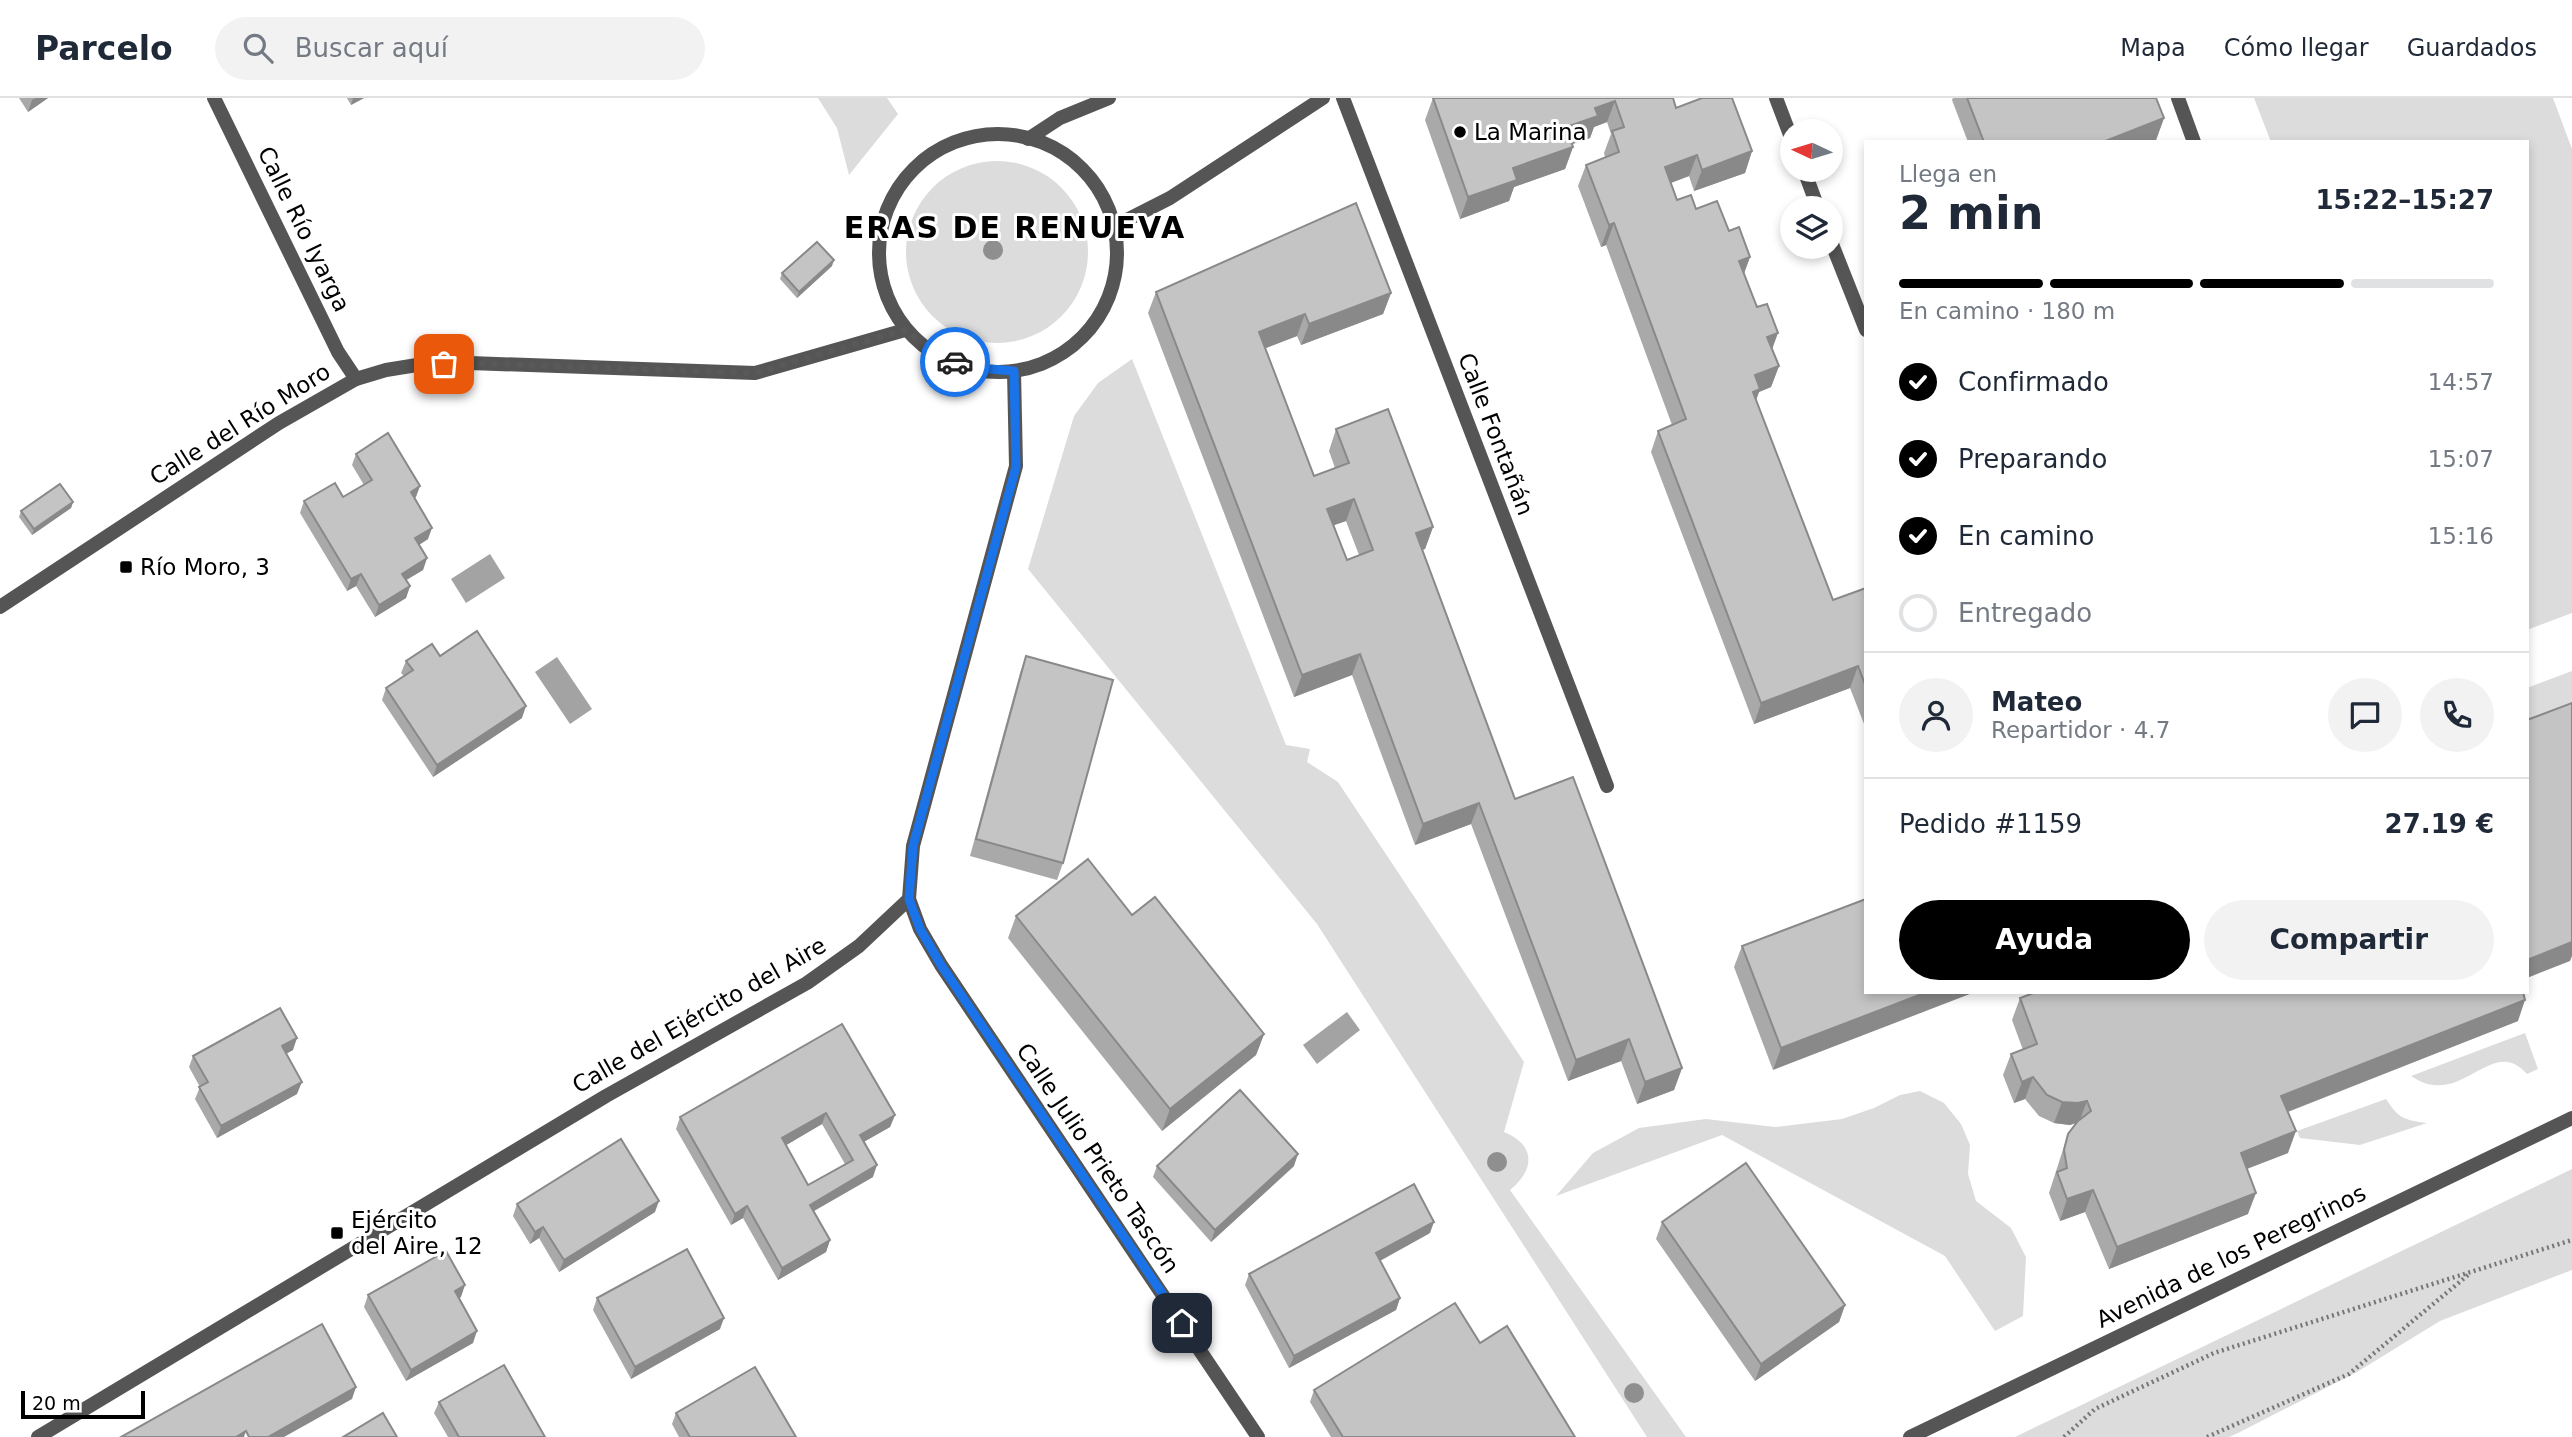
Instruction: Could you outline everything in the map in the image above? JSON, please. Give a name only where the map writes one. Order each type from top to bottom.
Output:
[{"type":"street","name":"Calle Río Iyarga","points":[[214,98],[338,352],[356,379]]},
{"type":"street","points":[[1028,139],[1060,118],[1109,98]]},
{"type":"street","points":[[1115,226],[1170,198],[1323,98]]},
{"type":"street","name":"Calle Fontañán","points":[[1343,98],[1607,786]]},
{"type":"street","points":[[1776,98],[1784,119]]},
{"type":"street","points":[[2178,98],[2193,140]]},
{"type":"street","points":[[990,134],[1009,134],[1062,153],[1086,174],[1104,197],[1115,226],[1119,265],[1109,298],[1091,330],[1040,364],[1014,371],[967,367],[935,352],[905,330],[891,311],[881,287],[878,243],[891,201],[915,169],[947,141],[990,134]]},
{"type":"street","points":[[1838,259],[1864,325]]},
{"type":"street","name":"Calle del Río Moro","points":[[0,607],[279,422],[356,379],[396,368],[470,363],[755,373],[905,330]]},
{"type":"street","points":[[909,899],[913,846],[1016,467],[1014,371]]},
{"type":"street","name":"Calle del Ejército del Aire","points":[[38,1437],[606,1096],[807,983],[859,946],[909,899]]},
{"type":"street","name":"Calle Julio Prieto Tascón","points":[[909,899],[920,929],[941,965],[1258,1437]]},
{"type":"street","name":"Avenida de los Peregrinos","points":[[1910,1437],[2572,1118]]},
{"type":"path","points":[[2064,1437],[2095,1409],[2214,1353],[2572,1240]]},
{"type":"path","points":[[2207,1437],[2350,1374],[2472,1272]]},
{"type":"shaded area","points":[[818,98],[887,98],[898,114],[849,175],[837,128]]},
{"type":"shaded area","points":[[2254,98],[2553,98],[2572,149],[2572,613],[2529,629],[2529,140],[2270,140]]},
{"type":"shaded area","points":[[997,161],[1015,162],[1032,168],[1062,187],[1081,217],[1087,234],[1087,270],[1081,287],[1062,317],[1032,336],[1015,342],[997,343],[979,342],[962,336],[932,317],[913,287],[907,270],[906,252],[907,234],[913,217],[932,187],[962,168],[979,162]]},
{"type":"shaded area","points":[[1132,359],[1286,745],[1310,749],[1307,762],[1338,782],[1524,1062],[1504,1132],[1514,1137],[1527,1151],[1528,1166],[1510,1190],[1686,1437],[1647,1437],[1317,924],[1028,569],[1074,416],[1098,383]]},
{"type":"shaded area","points":[[490,554],[505,578],[466,603],[451,579]]},
{"type":"shaded area","points":[[557,657],[592,709],[570,724],[535,672]]},
{"type":"shaded area","points":[[2572,671],[2572,721],[2529,738],[2529,687]]},
{"type":"shaded area","points":[[1347,1012],[1360,1030],[1317,1064],[1303,1045]]},
{"type":"shaded area","points":[[2525,1033],[2538,1069],[2527,1074],[2514,1064],[2501,1062],[2446,1085],[2429,1084],[2411,1076]]},
{"type":"shaded area","points":[[1920,1091],[1944,1103],[1961,1124],[1970,1145],[1968,1174],[1976,1201],[2011,1228],[2026,1257],[2023,1316],[1995,1331],[1945,1256],[1722,1135],[1556,1196],[1593,1153],[1639,1128],[1706,1119],[1775,1127],[1842,1119],[1900,1095]]},
{"type":"shaded area","points":[[2386,1099],[2402,1117],[2427,1123],[2360,1145],[2300,1138],[2297,1131]]},
{"type":"shaded area","points":[[2572,1169],[2572,1270],[2440,1321],[2357,1372],[2238,1433],[2229,1437],[2015,1437]]},
{"type":"building","points":[[1433,98],[1673,98],[1676,108],[1702,98],[1732,98],[1752,151],[1702,170],[1697,155],[1665,167],[1677,200],[1691,195],[1696,209],[1717,201],[1729,231],[1739,227],[1750,257],[1739,261],[1757,307],[1767,304],[1778,333],[1767,337],[1779,366],[1755,375],[1760,389],[1753,392],[1833,600],[1864,589],[1864,682],[1858,666],[1761,703],[1658,431],[1686,419],[1614,223],[1609,225],[1586,165],[1619,152],[1612,131],[1624,127],[1615,101],[1595,108],[1598,116],[1566,127],[1573,147],[1513,168],[1517,180],[1468,197]]},
{"type":"building","points":[[1967,98],[2156,98],[2164,118],[2108,140],[1983,140]]},
{"type":"building","points":[[1356,203],[1391,293],[1309,324],[1305,314],[1259,332],[1314,476],[1349,463],[1336,429],[1388,409],[1433,527],[1416,533],[1515,799],[1573,777],[1682,1068],[1645,1082],[1629,1039],[1576,1060],[1479,803],[1423,824],[1360,654],[1302,675],[1156,292]],"holes":[[[1354,499],[1373,550],[1347,560],[1327,509]]]},
{"type":"building","points":[[817,242],[834,260],[799,292],[782,273]]},
{"type":"building","points":[[388,433],[420,486],[411,492],[432,528],[415,538],[427,558],[402,574],[410,586],[379,605],[361,574],[351,579],[304,501],[335,483],[343,497],[372,480],[356,454]]},
{"type":"building","points":[[60,484],[73,502],[34,529],[21,511]]},
{"type":"building","points":[[477,631],[526,706],[437,765],[386,688],[413,670],[406,661],[432,644],[440,656]]},
{"type":"building","points":[[1026,656],[1113,680],[1063,863],[976,839]]},
{"type":"building","points":[[2572,703],[2572,942],[2529,959],[2529,719]]},
{"type":"building","points":[[1088,859],[1132,915],[1155,897],[1264,1034],[1170,1109],[1016,916]]},
{"type":"building","points":[[1864,900],[1864,994],[1922,994],[1781,1048],[1742,946]]},
{"type":"building","points":[[2031,994],[2524,994],[2525,1000],[2281,1096],[2296,1131],[2241,1153],[2256,1193],[2117,1247],[2093,1190],[2067,1199],[2057,1172],[2067,1168],[2064,1150],[2068,1134],[2078,1121],[2091,1111],[2087,1101],[2062,1102],[2047,1095],[2033,1077],[2022,1082],[2011,1054],[2037,1044],[2020,998]]},
{"type":"building","points":[[280,1008],[297,1038],[282,1046],[302,1082],[221,1126],[199,1087],[208,1082],[193,1056]]},
{"type":"building","points":[[842,1024],[895,1115],[860,1135],[877,1165],[810,1205],[830,1240],[782,1268],[747,1206],[735,1214],[680,1117]],"holes":[[[826,1113],[853,1160],[808,1185],[782,1138]]]},
{"type":"building","points":[[1240,1090],[1298,1154],[1215,1230],[1157,1166]]},
{"type":"building","points":[[621,1139],[659,1201],[564,1260],[543,1227],[535,1232],[517,1204]]},
{"type":"building","points":[[1746,1163],[1845,1305],[1761,1364],[1662,1222]]},
{"type":"building","points":[[1414,1184],[1434,1222],[1376,1253],[1400,1298],[1294,1356],[1249,1274]]},
{"type":"building","points":[[687,1249],[724,1318],[635,1367],[597,1298]]},
{"type":"building","points":[[446,1251],[465,1285],[455,1291],[477,1331],[411,1370],[368,1295]]},
{"type":"building","points":[[1455,1303],[1480,1343],[1507,1326],[1575,1437],[1343,1437],[1314,1390]]},
{"type":"building","points":[[322,1324],[356,1387],[268,1437],[249,1437],[246,1431],[236,1437],[121,1437]]},
{"type":"building","points":[[504,1365],[545,1437],[459,1437],[439,1402]]},
{"type":"building","points":[[755,1367],[796,1437],[690,1437],[676,1413]]},
{"type":"building","points":[[383,1413],[397,1437],[343,1437]]},
{"type":"way so far","points":[[444,364],[755,373],[905,330],[935,352],[955,362]]},
{"type":"place","name":"La Marina","points":[[1460,132]]},
{"type":"place","name":"Río Moro, 3","points":[[126,567]]},
{"type":"place","name":"Ejército del Aire, 12","points":[[337,1233]]},
{"type":"district","name":"ERAS DE RENUEVA","points":[[1015,227]]},
{"type":"route","points":[[955,362],[967,367],[1014,371],[1016,467],[913,846],[909,871],[909,899],[920,929],[941,965],[1182,1323]]}]
